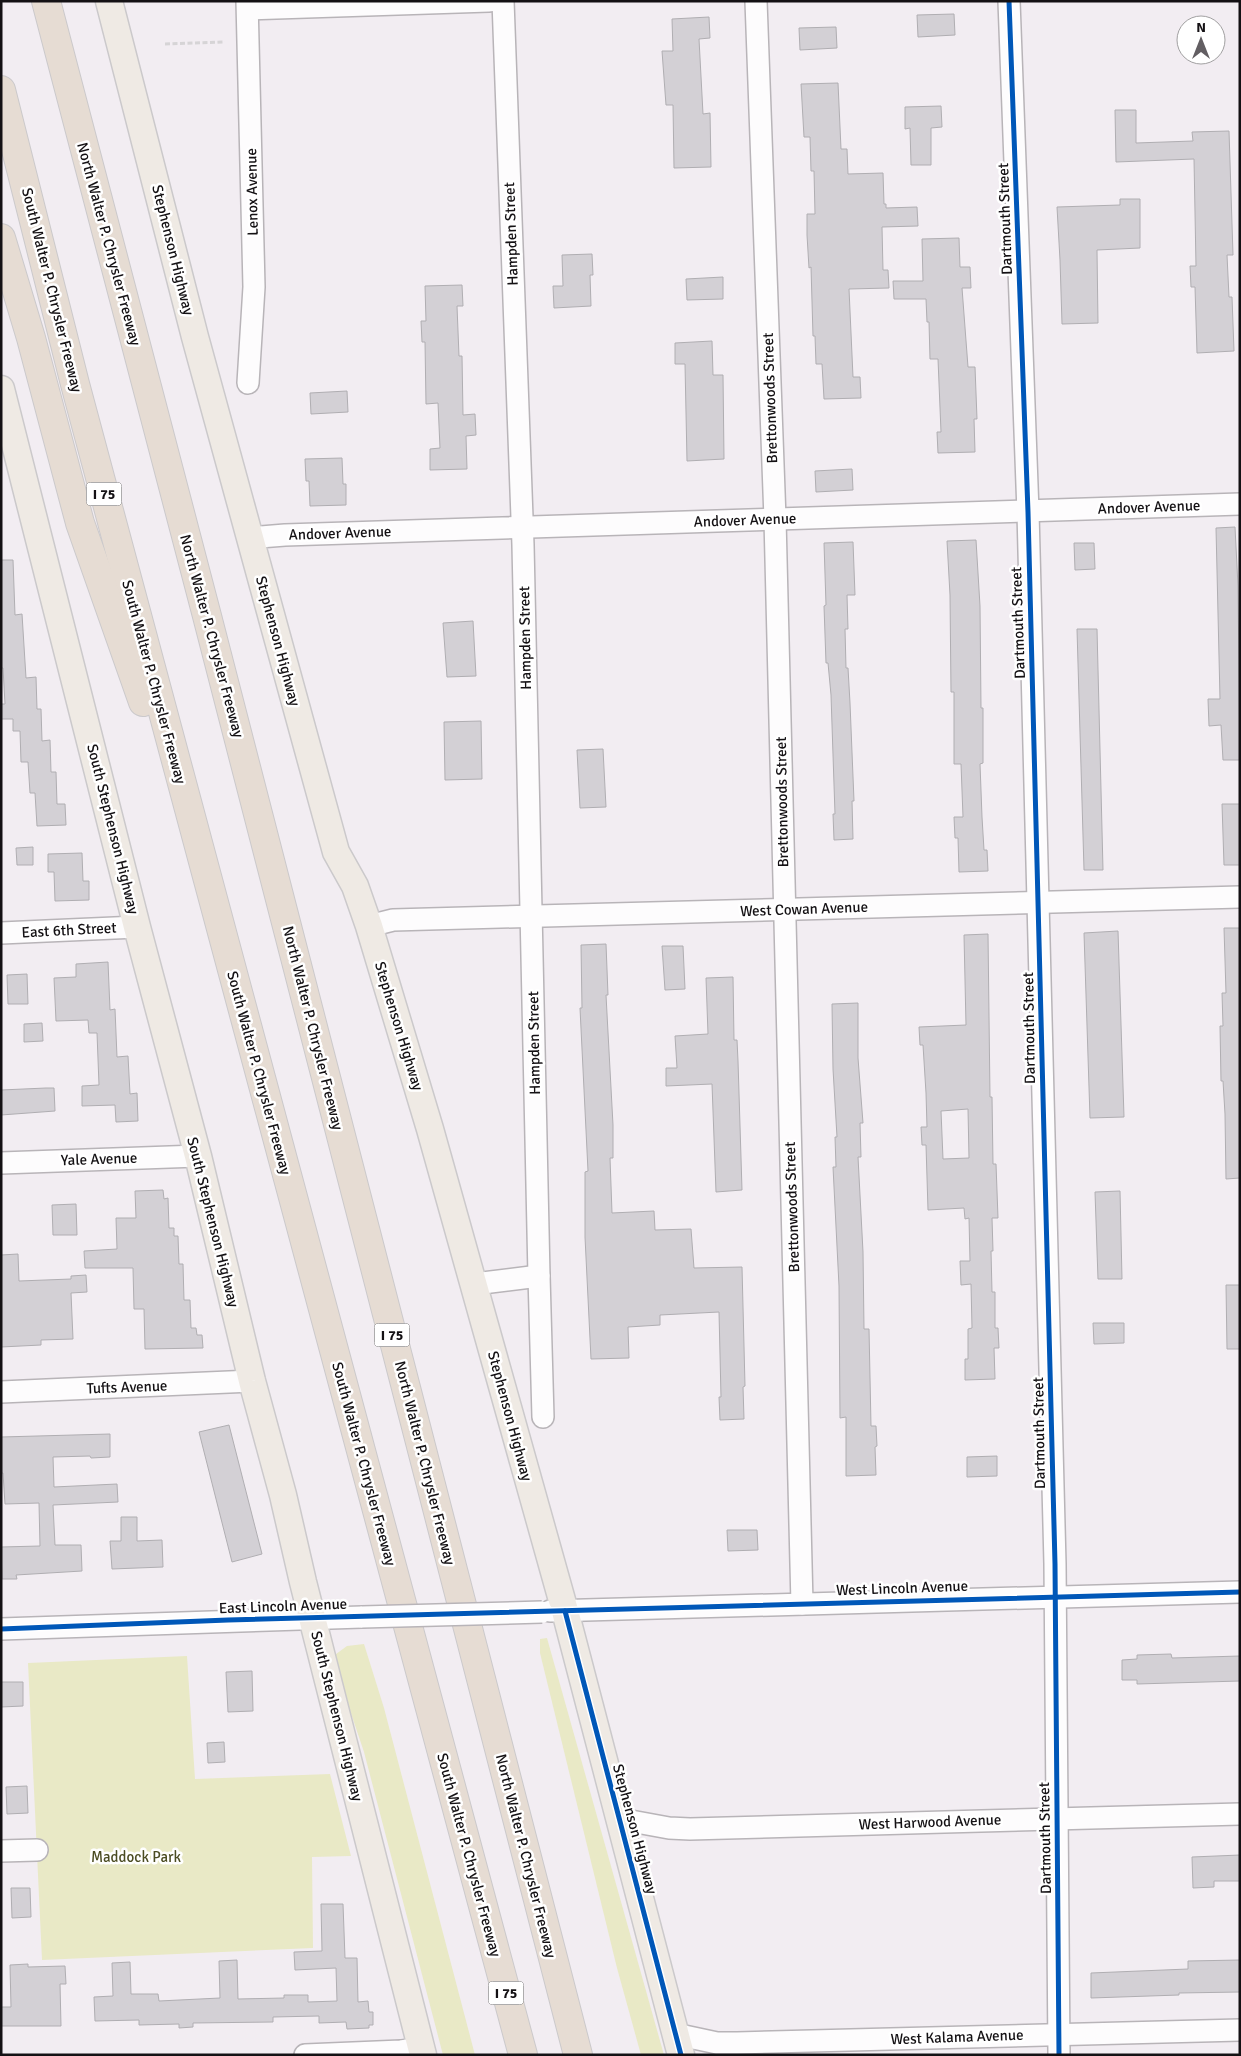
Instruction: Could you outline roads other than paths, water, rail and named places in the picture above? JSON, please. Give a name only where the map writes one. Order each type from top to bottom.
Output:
[{"type":"highway","name":"North Walter P. Chrysler Freeway","points":[[46,1],[207,616],[578,2055]]},
{"type":"highway","name":"South Walter P. Chrysler Freeway","points":[[1,90],[75,384],[522,2055]]},
{"type":"highway","points":[[1,238],[31,338],[80,523],[211,896]]},
{"type":"highway","points":[[489,1931],[505,2055]]},
{"type":"main road","name":"Stephenson Highway","points":[[108,1],[250,538],[336,852],[355,886],[369,926],[430,1129],[474,1284],[553,1611],[620,1819],[678,2044]]},
{"type":"main road","name":"South Stephenson Highway","points":[[1,389],[10,454],[198,1156],[252,1380],[283,1495],[312,1618],[422,2051]]},
{"type":"street","points":[[247,5],[489,1]]},
{"type":"street","name":"Hampden Street","points":[[503,1],[522,527],[543,1417]]},
{"type":"street","name":"Brettonwoods Street","points":[[756,1],[774,519],[802,1604]]},
{"type":"street","name":"Dartmouth Street","points":[[1009,1],[1028,512],[1039,902],[1055,1597],[1059,2045]]},
{"type":"street","name":"Lenox Avenue","points":[[247,5],[254,287],[248,383]]},
{"type":"street","name":"Andover Avenue","points":[[250,538],[285,535],[1240,504]]},
{"type":"street","name":"West Cowan Avenue","points":[[369,926],[393,920],[1240,897]]},
{"type":"street","name":"East 6th Street","points":[[1,933],[137,927]]},
{"type":"street","name":"Yale Avenue","points":[[1,1163],[198,1156]]},
{"type":"street","points":[[474,1284],[539,1276]]},
{"type":"street","name":"Tufts Avenue","points":[[1,1392],[252,1380]]},
{"type":"street","name":"West Lincoln Avenue","points":[[553,1611],[1240,1592]]},
{"type":"street","name":"East Lincoln Avenue","points":[[1,1629],[553,1611]]},
{"type":"street","name":"West Harwood Avenue","points":[[620,1819],[670,1828],[690,1828],[1240,1814]]},
{"type":"street","points":[[1,1851],[36,1850]]},
{"type":"street","name":"West Kalama Avenue","points":[[678,2044],[1059,2045],[1240,2030]]},
{"type":"street","points":[[305,2055],[422,2051]]},
{"type":"park label","name":"Maddock Park","points":[[136,1857]]}]
